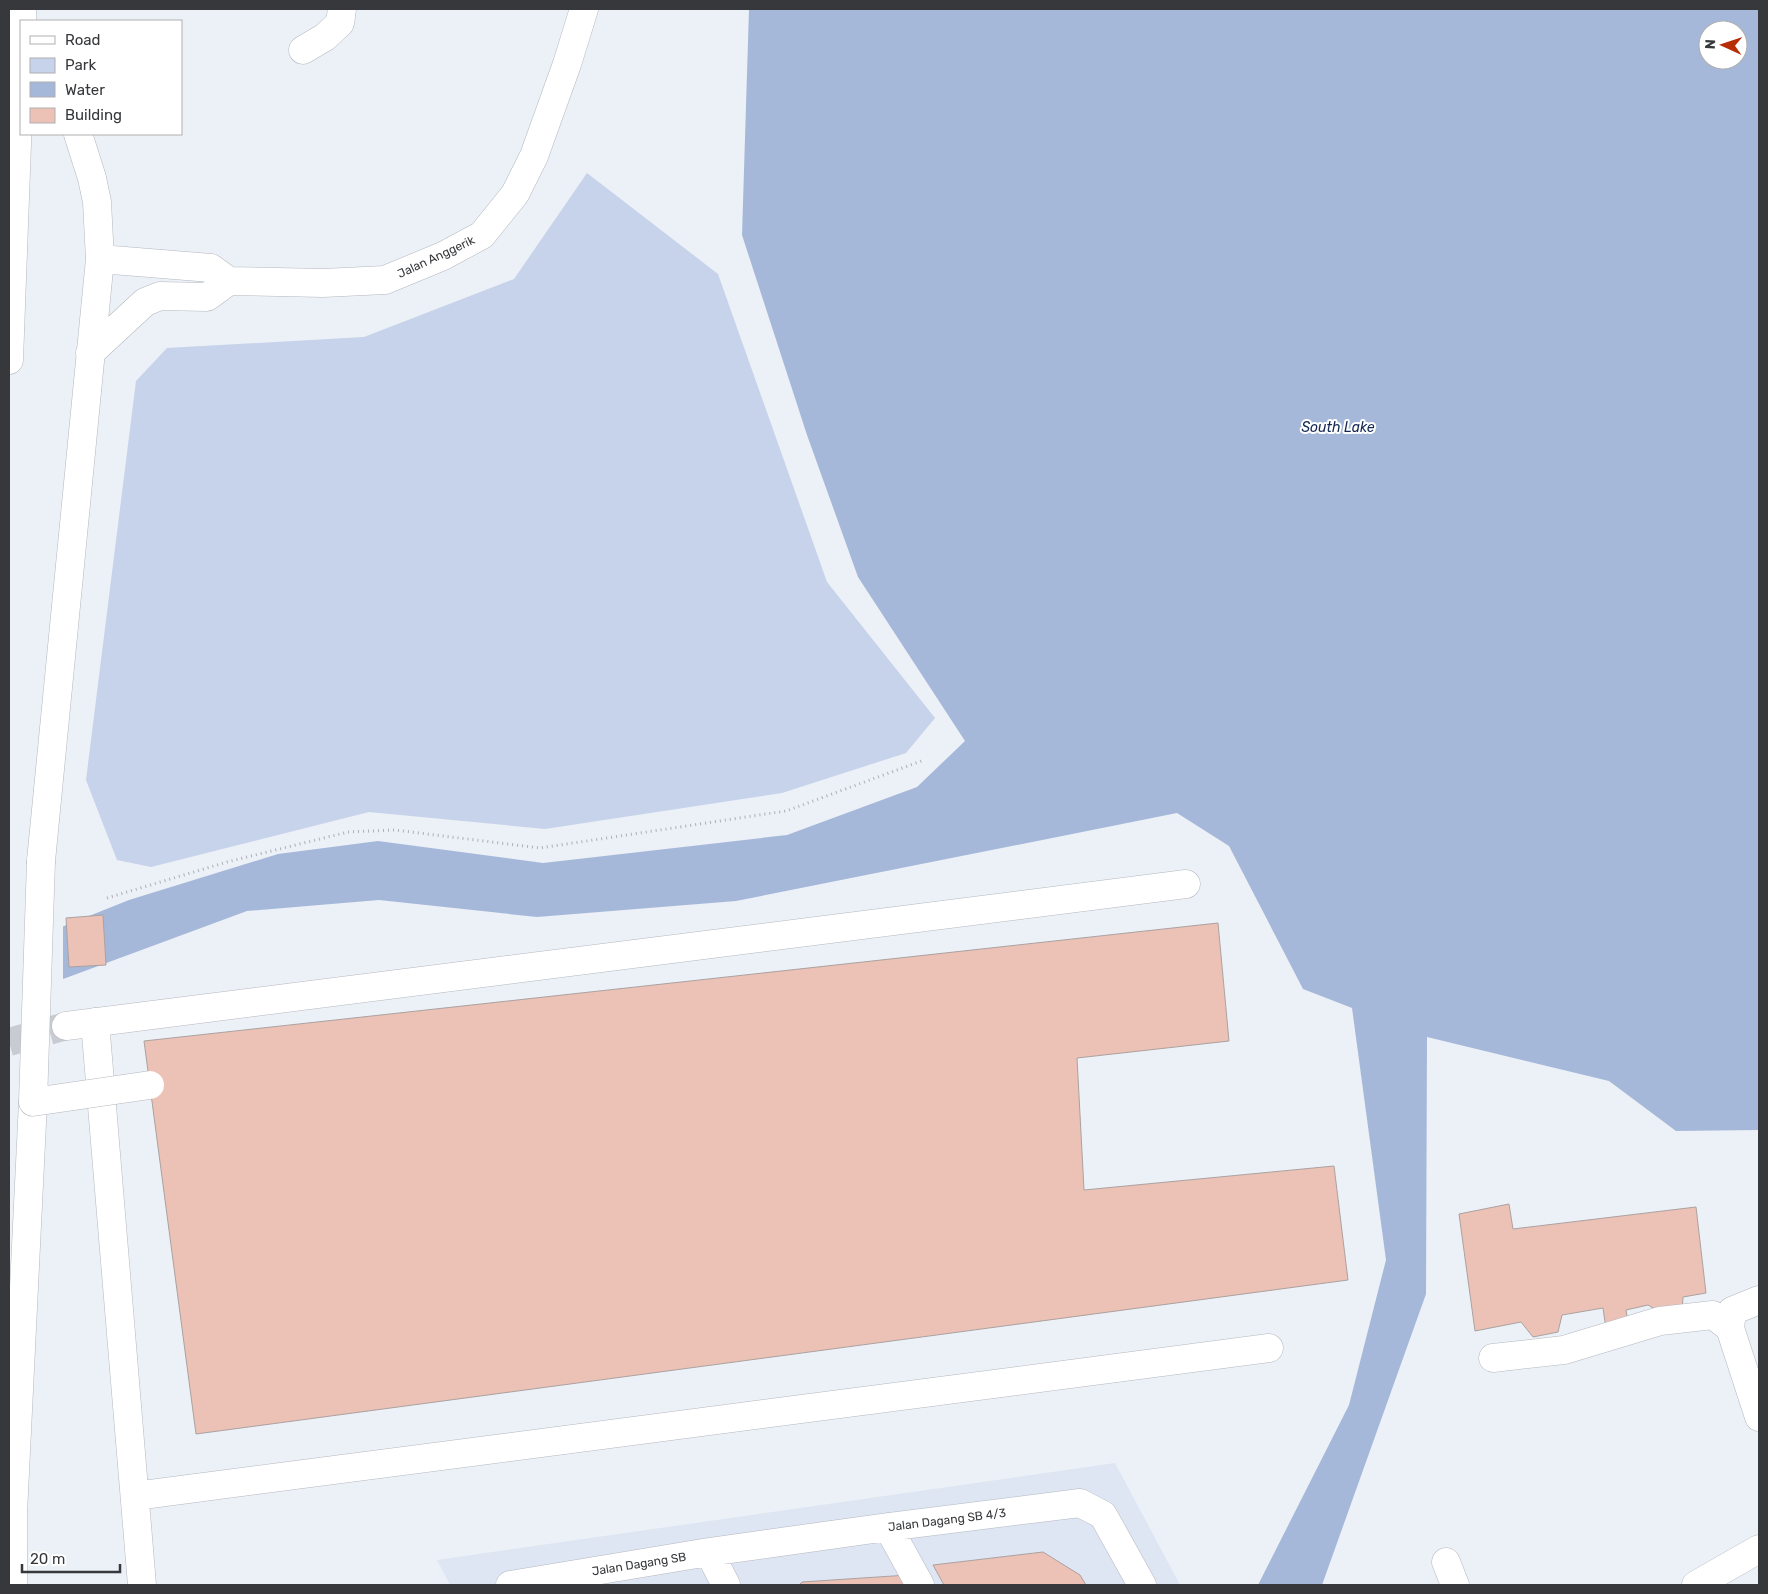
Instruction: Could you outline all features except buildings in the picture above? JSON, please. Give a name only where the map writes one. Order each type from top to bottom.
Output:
[{"type":"main road","points":[[303,50],[325,37],[340,23],[342,9]]},
{"type":"main road","name":"Jalan Anggerik","points":[[229,281],[323,283],[386,280],[443,256],[482,235],[515,194],[534,156],[584,9]]},
{"type":"main road","points":[[9,360],[20,63]]},
{"type":"main road","points":[[14,1585],[13,1513],[41,860],[100,259],[98,202],[78,135]]},
{"type":"main road","points":[[90,353],[145,302],[160,296],[206,297],[229,281],[211,268],[100,259]]},
{"type":"main road","points":[[66,1026],[1186,884]]},
{"type":"main road","points":[[95,1022],[142,1585]]},
{"type":"main road","points":[[32,1102],[150,1085]]},
{"type":"main road","points":[[1759,1300],[1732,1311],[1730,1328],[1759,1417]]},
{"type":"main road","points":[[1493,1358],[1564,1350],[1660,1321],[1713,1315],[1730,1328]]},
{"type":"main road","points":[[135,1496],[1269,1348]]},
{"type":"main road","name":"Jalan Dagang SB 4/3","points":[[709,1552],[1080,1503],[1103,1515],[1142,1585]]},
{"type":"main road","points":[[888,1527],[920,1585]]},
{"type":"main road","points":[[1696,1585],[1759,1549]]},
{"type":"main road","points":[[709,1552],[726,1585]]},
{"type":"main road","name":"Jalan Dagang SB","points":[[510,1585],[709,1552]]},
{"type":"path","points":[[107,898],[227,862],[348,832],[395,830],[540,848],[786,812],[924,760]]},
{"type":"shaded area","points":[[1115,1463],[1180,1585],[450,1585],[437,1560]]},
{"type":"green space","points":[[587,173],[718,274],[827,582],[935,718],[906,753],[782,793],[545,829],[369,812],[151,867],[117,860],[86,780],[136,381],[167,348],[364,337],[514,279]]},
{"type":"water","name":"South Lake","points":[[749,9],[1759,9],[1759,1130],[1676,1131],[1609,1081],[1427,1037],[1426,1294],[1322,1585],[1258,1585],[1349,1405],[1386,1260],[1352,1008],[1303,989],[1229,846],[1177,813],[736,901],[537,917],[379,900],[247,911],[9,999],[9,948],[129,900],[278,854],[378,841],[543,863],[787,835],[917,787],[965,741],[858,577],[807,435],[742,235]]},
{"type":"pier","points":[[63,924],[63,981],[9,1001],[9,945]]},
{"type":"tunnel","points":[[9,1042],[66,1026]]}]
